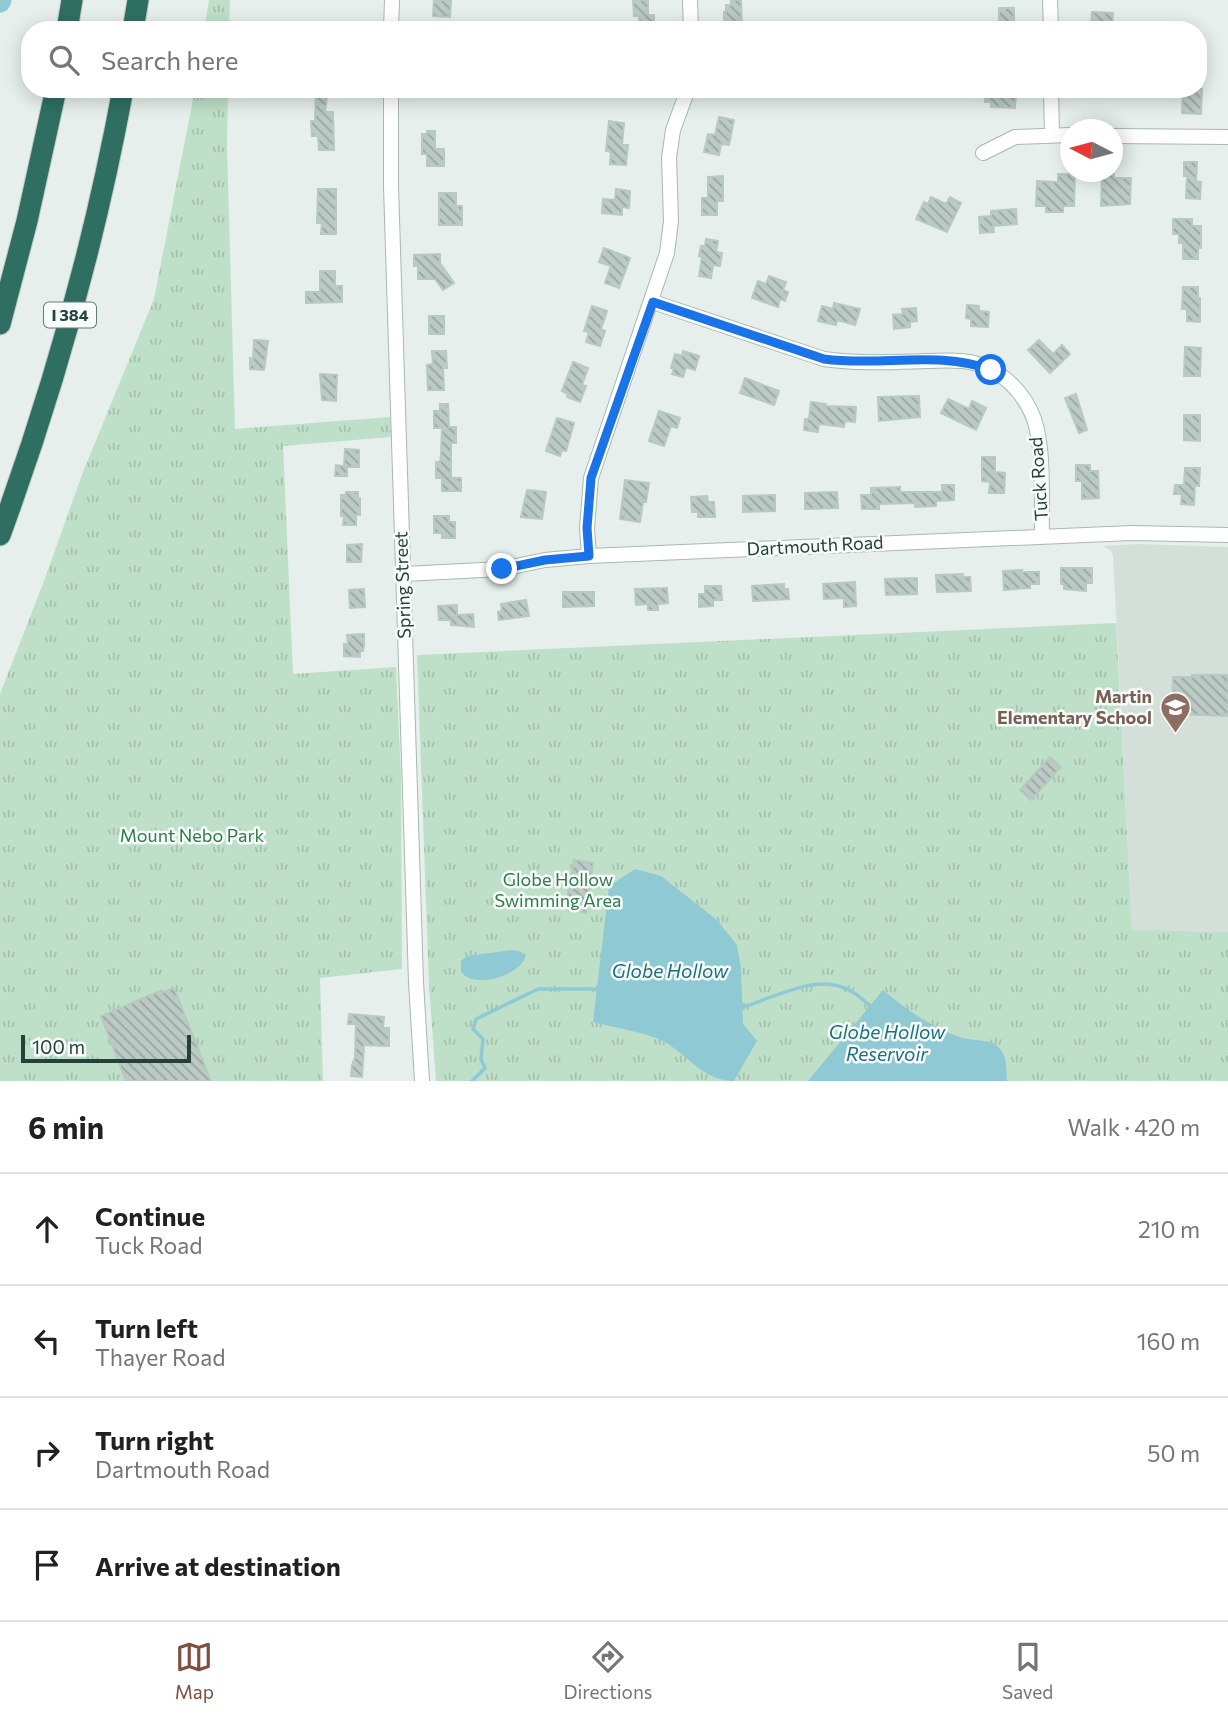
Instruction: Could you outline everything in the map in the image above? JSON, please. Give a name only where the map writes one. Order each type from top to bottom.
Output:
[{"type":"highway","points":[[68,21],[72,0]]},
{"type":"highway","points":[[134,21],[138,0]]},
{"type":"highway","points":[[0,324],[27,221],[54,98]]},
{"type":"highway","name":"I 384","points":[[0,536],[69,320],[121,98]]},
{"type":"street","points":[[391,21],[392,0]]},
{"type":"street","points":[[690,0],[691,21]]},
{"type":"street","points":[[1050,0],[1051,21]]},
{"type":"street","name":"Spring Street","points":[[391,98],[393,241],[416,982],[422,1081]]},
{"type":"street","points":[[589,556],[588,508],[591,478],[653,302],[667,253],[671,221],[669,158],[673,130],[685,98]]},
{"type":"street","points":[[1051,98],[1052,135]]},
{"type":"street","points":[[983,153],[1015,138],[1060,135]]},
{"type":"street","points":[[1123,135],[1228,137]]},
{"type":"street","name":"Tuck Road","points":[[653,302],[824,359],[848,363],[972,362],[1008,380],[1023,397],[1034,419],[1039,443],[1042,536]]},
{"type":"street","name":"Dartmouth Road","points":[[404,574],[502,569],[545,560],[589,556],[1148,532],[1228,535]]},
{"type":"shaded area","name":"Martin Elementary School","points":[[1138,544],[1228,547],[1228,932],[1132,931],[1113,556],[1110,550],[1102,546]]},
{"type":"green space","points":[[209,0],[230,0],[229,21],[206,21]]},
{"type":"green space","name":"Mount Nebo Park","points":[[193,98],[228,98],[235,429],[390,417],[391,437],[283,446],[293,674],[396,667],[401,777],[402,969],[320,978],[323,1081],[0,1081],[0,694],[83,472],[154,299]]},
{"type":"green space","name":"Globe Hollow Swimming Area","points":[[1116,623],[1132,930],[1228,932],[1228,1081],[436,1081],[429,985],[417,655]]},
{"type":"water","name":"Globe Hollow","points":[[635,869],[661,876],[717,920],[737,945],[741,968],[743,1024],[757,1041],[734,1081],[713,1077],[672,1046],[656,1038],[593,1022],[609,886]]},
{"type":"water","points":[[512,950],[526,955],[516,969],[507,974],[476,980],[461,972],[461,961],[467,956]]},
{"type":"water","name":"Globe Hollow Reservoir","points":[[883,990],[938,1028],[959,1037],[996,1045],[1004,1057],[1007,1081],[808,1081]]},
{"type":"building","points":[[434,0],[451,0],[450,17],[433,16]]},
{"type":"building","points":[[633,0],[648,0],[648,15],[654,15],[654,21],[639,21],[639,16],[634,16]]},
{"type":"building","points":[[731,0],[741,0],[742,21],[724,21],[726,5],[731,5]]},
{"type":"building","points":[[999,8],[1014,8],[1014,21],[999,21]]},
{"type":"building","points":[[1092,12],[1113,13],[1113,21],[1091,21]]},
{"type":"building","points":[[316,98],[327,98],[325,112],[333,112],[334,150],[319,150],[318,136],[312,136],[311,121],[315,121]]},
{"type":"building","points":[[985,98],[1016,98],[1015,108],[991,107],[991,102],[985,102]]},
{"type":"building","points":[[1183,98],[1202,98],[1201,114],[1182,113]]},
{"type":"building","points":[[719,117],[734,120],[729,145],[721,144],[719,155],[704,152],[708,134],[715,135]]},
{"type":"building","points":[[609,121],[624,123],[622,145],[628,145],[626,165],[610,164],[611,152],[606,151]]},
{"type":"building","points":[[427,131],[435,131],[435,149],[444,149],[444,166],[427,166],[427,154],[422,154],[422,134],[427,134]]},
{"type":"building","points":[[1184,162],[1197,162],[1196,181],[1201,182],[1200,199],[1186,198],[1187,176],[1184,176]]},
{"type":"building","points":[[1060,174],[1060,182],[1075,182],[1074,206],[1063,206],[1063,212],[1046,212],[1046,206],[1036,206],[1037,181],[1058,182]]},
{"type":"building","points":[[723,176],[723,201],[717,201],[717,215],[702,215],[702,198],[708,198],[708,177]]},
{"type":"building","points":[[1123,178],[1131,178],[1130,204],[1101,206],[1102,182],[1123,182]]},
{"type":"building","points":[[318,189],[336,189],[336,234],[321,234],[322,223],[317,223]]},
{"type":"building","points":[[616,189],[630,191],[629,208],[622,207],[622,215],[602,213],[603,199],[615,200]]},
{"type":"building","points":[[439,193],[456,193],[456,206],[462,206],[462,225],[439,225]]},
{"type":"building","points":[[931,197],[946,204],[950,197],[961,203],[947,232],[916,219],[924,202],[928,204]]},
{"type":"building","points":[[1016,209],[1017,224],[993,226],[994,232],[980,233],[979,217],[991,216],[991,211]]},
{"type":"building","points":[[1173,219],[1192,219],[1192,226],[1201,226],[1198,259],[1183,259],[1183,243],[1179,243],[1179,234],[1173,234]]},
{"type":"building","points":[[706,239],[718,241],[716,252],[722,253],[720,266],[713,265],[711,278],[699,276],[702,257],[699,256]]},
{"type":"building","points":[[604,248],[630,258],[619,288],[605,283],[611,266],[599,262]]},
{"type":"building","points":[[440,254],[440,263],[454,283],[443,290],[435,279],[418,279],[418,266],[414,266],[414,255]]},
{"type":"building","points":[[320,271],[335,271],[335,286],[342,286],[342,302],[306,303],[306,292],[320,292]]},
{"type":"building","points":[[769,276],[786,282],[783,290],[788,292],[785,301],[780,299],[778,307],[752,298],[758,281],[766,284]]},
{"type":"building","points":[[1183,287],[1198,287],[1200,322],[1187,321],[1187,309],[1182,309]]},
{"type":"building","points":[[834,303],[860,309],[855,325],[837,320],[836,325],[818,321],[822,306],[833,309]]},
{"type":"building","points":[[967,305],[979,306],[979,311],[989,312],[988,327],[971,326],[971,319],[966,318]]},
{"type":"building","points":[[592,306],[607,311],[601,329],[605,331],[600,346],[586,342],[589,332],[584,331]]},
{"type":"building","points":[[916,308],[917,321],[910,322],[910,327],[894,329],[893,315],[903,314],[902,309]]},
{"type":"building","points":[[429,316],[444,316],[444,334],[429,334]]},
{"type":"building","points":[[254,340],[268,341],[264,370],[250,369]]},
{"type":"building","points":[[1039,340],[1053,354],[1062,345],[1070,354],[1050,373],[1028,350]]},
{"type":"building","points":[[1185,347],[1201,348],[1200,376],[1184,376]]},
{"type":"building","points":[[432,351],[446,351],[447,368],[443,368],[444,390],[428,390],[427,365],[433,364]]},
{"type":"building","points":[[683,351],[699,356],[695,370],[686,367],[683,377],[672,374],[674,369],[671,368],[675,354],[682,356]]},
{"type":"building","points":[[573,362],[588,368],[582,385],[586,386],[580,402],[567,397],[568,394],[562,391]]},
{"type":"building","points":[[320,374],[337,375],[336,401],[322,400]]},
{"type":"building","points":[[745,378],[779,391],[774,405],[740,393]]},
{"type":"building","points":[[1076,394],[1087,430],[1079,433],[1065,398]]},
{"type":"building","points":[[919,396],[920,417],[879,421],[878,397]]},
{"type":"building","points":[[948,399],[969,409],[972,401],[986,408],[976,430],[941,413]]},
{"type":"building","points":[[811,402],[826,404],[825,406],[856,407],[855,422],[845,421],[844,427],[819,424],[818,432],[804,430],[805,419],[809,419]]},
{"type":"building","points":[[440,404],[448,404],[449,427],[456,427],[456,443],[451,443],[451,478],[461,478],[461,491],[442,491],[442,478],[436,478],[436,462],[440,462],[441,454],[442,428],[434,428],[434,411],[440,411]]},
{"type":"building","points":[[659,411],[680,418],[677,428],[671,426],[664,446],[649,441]]},
{"type":"building","points":[[1184,415],[1200,415],[1200,441],[1184,440]]},
{"type":"building","points":[[557,418],[574,423],[566,451],[562,450],[560,456],[546,451]]},
{"type":"building","points":[[345,449],[359,450],[359,467],[347,467],[347,476],[335,476],[336,465],[344,466]]},
{"type":"building","points":[[982,457],[995,457],[995,472],[1005,473],[1004,493],[989,493],[990,482],[982,481]]},
{"type":"building","points":[[1076,465],[1090,465],[1090,471],[1098,471],[1099,498],[1082,499],[1082,481],[1076,481]]},
{"type":"building","points":[[1185,468],[1200,468],[1199,486],[1195,485],[1194,505],[1181,504],[1182,494],[1174,494],[1175,485],[1184,485]]},
{"type":"building","points":[[625,480],[649,483],[640,522],[620,519]]},
{"type":"building","points":[[942,485],[954,485],[954,500],[936,501],[936,506],[915,507],[915,503],[879,504],[879,509],[862,509],[861,495],[871,495],[871,488],[900,487],[900,492],[942,492]]},
{"type":"building","points":[[527,490],[546,492],[542,519],[521,517]]},
{"type":"building","points":[[346,492],[358,492],[360,498],[360,515],[356,515],[356,525],[343,525],[341,495],[346,495]]},
{"type":"building","points":[[837,492],[838,508],[805,509],[805,493]]},
{"type":"building","points":[[775,495],[775,511],[743,512],[743,496]]},
{"type":"building","points":[[707,496],[708,502],[714,502],[715,517],[698,517],[698,512],[692,512],[691,497]]},
{"type":"building","points":[[434,516],[449,516],[449,522],[455,522],[455,538],[442,538],[442,533],[434,533]]},
{"type":"building","points":[[362,544],[361,562],[347,562],[347,545]]},
{"type":"building","points":[[1061,568],[1092,568],[1092,583],[1086,583],[1086,591],[1064,589],[1064,584],[1061,584]]},
{"type":"building","points":[[1003,571],[1039,572],[1039,584],[1030,584],[1030,588],[1004,590]]},
{"type":"building","points":[[963,574],[963,577],[970,577],[971,591],[937,592],[936,575]]},
{"type":"building","points":[[917,578],[917,594],[886,595],[885,579]]},
{"type":"building","points":[[855,582],[856,606],[844,607],[844,598],[824,599],[823,584]]},
{"type":"building","points":[[784,584],[784,589],[788,589],[789,599],[753,601],[752,586]]},
{"type":"building","points":[[705,586],[721,586],[722,600],[713,600],[713,606],[699,607],[699,594],[705,594]]},
{"type":"building","points":[[667,588],[668,603],[658,604],[658,610],[648,610],[648,604],[636,605],[635,589]]},
{"type":"building","points":[[364,589],[365,607],[350,608],[349,590]]},
{"type":"building","points":[[563,592],[594,592],[594,606],[563,607]]},
{"type":"building","points":[[526,600],[529,616],[499,620],[501,604]]},
{"type":"building","points":[[457,605],[457,615],[473,614],[474,627],[451,625],[451,620],[439,620],[438,606]]},
{"type":"building","points":[[364,634],[360,657],[344,656],[344,644],[348,644],[347,635]]},
{"type":"building","points":[[1228,675],[1228,716],[1172,714],[1173,677]]},
{"type":"building","points":[[1050,757],[1061,767],[1031,800],[1020,790]]},
{"type":"building","points":[[574,860],[593,863],[586,913],[567,910],[569,878],[571,879]]},
{"type":"building","points":[[174,988],[211,1081],[126,1081],[101,1016],[162,990],[163,992]]},
{"type":"building","points":[[349,1014],[384,1017],[383,1028],[389,1028],[389,1046],[364,1045],[362,1077],[351,1076],[355,1058],[356,1024],[348,1024]]},
{"type":"waterway","points":[[738,1007],[794,989],[821,984],[847,989],[872,1009]]},
{"type":"waterway","points":[[472,1081],[485,1068],[481,1059],[483,1039],[473,1029],[476,1019],[538,989],[599,989]]},
{"type":"place","name":"Martin Elementary School","points":[[1175,734]]},
{"type":"route","points":[[502,569],[545,560],[589,556],[587,528],[591,478],[653,302],[824,359],[848,363],[972,362],[991,370]]}]
